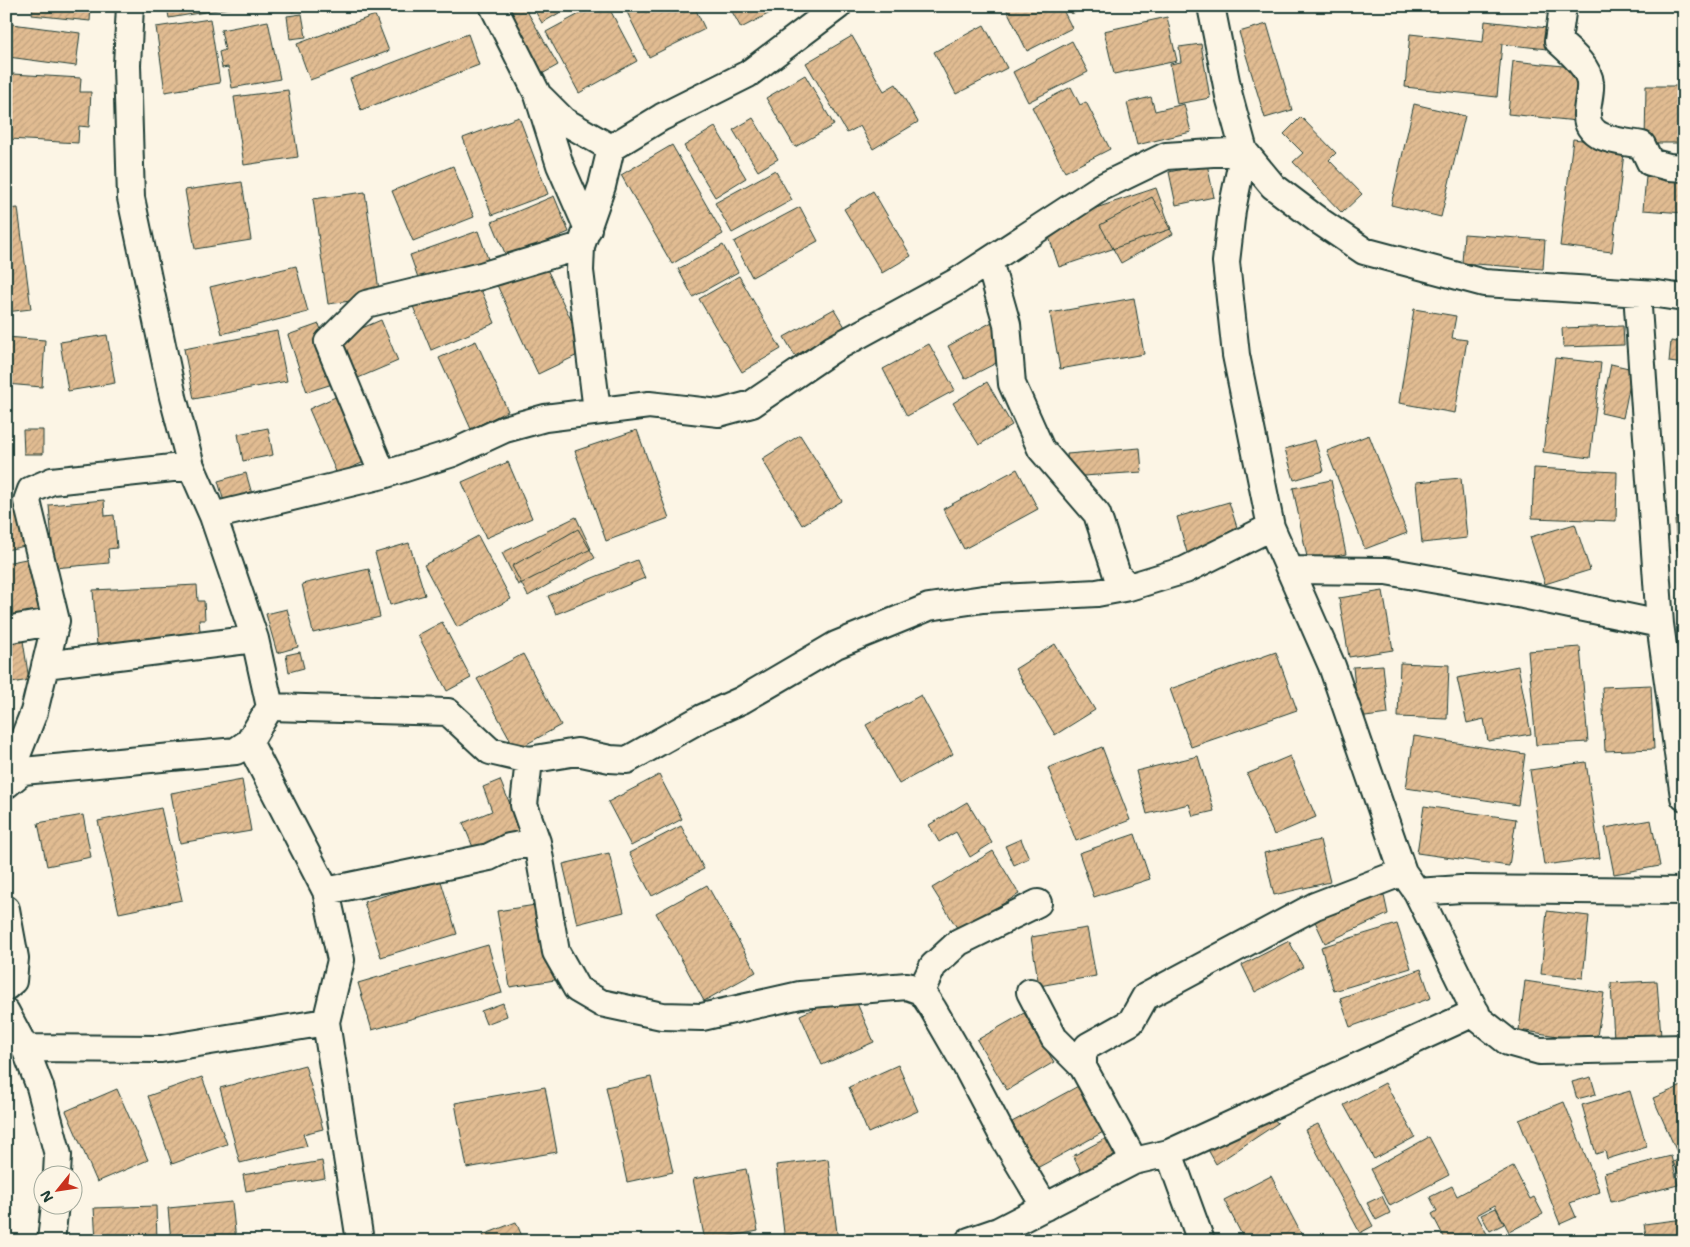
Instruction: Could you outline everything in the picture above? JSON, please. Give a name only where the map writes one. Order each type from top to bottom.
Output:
[{"type":"street","points":[[6,784],[23,771],[236,751],[249,742],[270,707],[255,639],[213,516],[191,466],[173,397],[131,198],[127,65],[130,6]]},
{"type":"street","points":[[493,6],[538,95],[584,237]]},
{"type":"street","points":[[597,411],[580,271],[584,237],[602,186],[611,148],[662,117],[748,74],[838,6]]},
{"type":"street","points":[[1212,6],[1229,96],[1244,151],[1273,186],[1318,220],[1364,251],[1484,283],[1684,298]]},
{"type":"street","points":[[1563,6],[1558,41],[1581,63],[1590,82],[1588,124],[1597,136],[1642,145],[1650,162],[1669,167],[1684,168]]},
{"type":"street","points":[[538,95],[564,121],[611,148]]},
{"type":"street","points":[[213,516],[384,476],[453,453],[505,429],[544,418],[649,405],[719,413],[752,404],[833,349],[958,281],[1102,187],[1166,156],[1244,151]]},
{"type":"street","points":[[1244,151],[1232,210],[1226,262],[1236,355],[1271,527],[1332,666],[1410,882],[1479,1019],[1508,1042],[1540,1051],[1684,1048]]},
{"type":"street","points":[[384,476],[328,342],[366,304],[482,276],[584,237]]},
{"type":"street","points":[[990,261],[1007,324],[1012,384],[1041,449],[1097,514],[1117,575],[1129,587]]},
{"type":"street","points":[[1637,293],[1660,624],[1684,797]]},
{"type":"street","points":[[6,784],[34,712],[56,621],[26,500],[31,490],[52,480],[191,466]]},
{"type":"street","points":[[270,707],[448,712],[490,751],[529,760],[577,752],[610,759],[627,760],[702,718],[742,700],[836,645],[929,607],[983,599],[1097,593],[1129,587],[1185,570],[1271,527]]},
{"type":"street","points":[[1290,570],[1386,571],[1523,595],[1660,624]]},
{"type":"street","points":[[6,630],[56,621]]},
{"type":"street","points":[[45,666],[255,639]]},
{"type":"street","points":[[249,742],[326,890],[341,960],[326,1022],[360,1241]]},
{"type":"street","points":[[529,760],[524,805],[538,842],[556,952],[576,989],[601,1003],[662,1016],[702,1017],[800,995],[907,986],[921,991],[934,1009],[1005,1140],[1045,1207]]},
{"type":"street","points":[[326,890],[489,857],[509,847],[538,842]]},
{"type":"street","points":[[1082,1067],[1084,1054],[1088,1046],[1131,1022],[1145,997],[1316,906],[1410,882],[1461,889],[1684,891]]},
{"type":"street","points":[[921,991],[933,966],[959,942],[1038,904]]},
{"type":"street","points":[[6,909],[15,958],[12,981],[6,987]]},
{"type":"street","points":[[1030,992],[1054,1038],[1082,1067],[1134,1161]]},
{"type":"street","points":[[6,1012],[25,1048],[40,1087],[58,1155],[58,1164]]},
{"type":"street","points":[[969,1241],[998,1236],[1045,1207],[1134,1161],[1169,1153],[1476,1012]]},
{"type":"street","points":[[25,1048],[161,1049],[326,1022]]},
{"type":"street","points":[[1169,1153],[1201,1241]]},
{"type":"street","points":[[51,1241],[54,1214]]},
{"type":"building","points":[[33,6],[91,6],[90,21],[32,15]]},
{"type":"building","points":[[167,6],[235,6],[235,7],[169,18]]},
{"type":"building","points":[[290,6],[305,6],[292,12]]},
{"type":"building","points":[[343,6],[357,6],[345,11]]},
{"type":"building","points":[[503,6],[524,6],[558,65],[542,74]]},
{"type":"building","points":[[532,6],[571,6],[542,23]]},
{"type":"building","points":[[594,6],[608,6],[637,61],[579,93],[546,32]]},
{"type":"building","points":[[624,6],[694,6],[705,29],[649,57]]},
{"type":"building","points":[[729,6],[769,6],[772,12],[741,28]]},
{"type":"building","points":[[1005,6],[1061,6],[1072,28],[1027,51]]},
{"type":"building","points":[[1067,6],[1091,6],[1071,14]]},
{"type":"building","points":[[302,14],[306,37],[290,39],[287,16]]},
{"type":"building","points":[[375,15],[389,51],[310,80],[297,44]]},
{"type":"building","points":[[1167,17],[1177,61],[1114,74],[1104,31]]},
{"type":"building","points":[[210,19],[220,83],[165,92],[156,27]]},
{"type":"building","points":[[268,21],[280,79],[232,88],[228,67],[222,68],[219,52],[225,50],[221,30]]},
{"type":"building","points":[[1485,21],[1548,28],[1547,49],[1502,44],[1497,97],[1405,87],[1410,34],[1483,42]]},
{"type":"building","points":[[12,24],[80,33],[76,66],[8,57]]},
{"type":"building","points":[[1267,24],[1292,110],[1265,118],[1239,32]]},
{"type":"building","points":[[984,25],[1007,68],[956,94],[934,52]]},
{"type":"building","points":[[468,34],[479,65],[361,110],[350,79]]},
{"type":"building","points":[[852,36],[884,91],[896,84],[918,122],[873,149],[860,126],[847,133],[806,63]]},
{"type":"building","points":[[1072,41],[1088,72],[1028,102],[1013,72]]},
{"type":"building","points":[[1201,44],[1210,98],[1177,104],[1170,64],[1181,62],[1179,47]]},
{"type":"building","points":[[1513,61],[1583,68],[1577,121],[1508,114]]},
{"type":"building","points":[[12,74],[81,78],[80,92],[91,92],[89,127],[79,126],[78,143],[9,139]]},
{"type":"building","points":[[805,75],[834,125],[795,147],[766,98]]},
{"type":"building","points":[[1646,86],[1684,86],[1684,143],[1645,143]]},
{"type":"building","points":[[1071,87],[1080,105],[1086,102],[1110,149],[1065,172],[1032,107]]},
{"type":"building","points":[[288,90],[298,157],[244,165],[234,97]]},
{"type":"building","points":[[1151,97],[1155,111],[1184,104],[1191,132],[1137,145],[1127,103]]},
{"type":"building","points":[[1414,104],[1465,116],[1441,217],[1391,205]]},
{"type":"building","points":[[519,117],[548,194],[492,215],[463,138]]},
{"type":"building","points":[[1301,117],[1336,153],[1329,160],[1362,194],[1342,213],[1293,162],[1303,153],[1284,134]]},
{"type":"building","points":[[753,118],[778,159],[758,171],[733,130]]},
{"type":"building","points":[[715,127],[746,178],[715,197],[684,146]]},
{"type":"building","points":[[1573,139],[1625,145],[1612,252],[1560,246]]},
{"type":"building","points":[[672,145],[723,234],[672,264],[621,175]]},
{"type":"building","points":[[1207,164],[1214,197],[1176,205],[1169,172]]},
{"type":"building","points":[[453,166],[474,217],[413,241],[392,191]]},
{"type":"building","points":[[775,170],[792,200],[732,233],[715,203]]},
{"type":"building","points":[[1646,176],[1684,179],[1684,213],[1643,210]]},
{"type":"building","points":[[242,182],[251,240],[195,249],[185,190]]},
{"type":"building","points":[[1156,188],[1171,229],[1059,267],[1045,225]]},
{"type":"building","points":[[873,191],[911,256],[882,273],[844,209]]},
{"type":"building","points":[[365,192],[380,297],[328,304],[313,199]]},
{"type":"building","points":[[554,196],[569,232],[507,258],[492,222]]},
{"type":"building","points":[[1152,197],[1173,234],[1121,263],[1100,225]]},
{"type":"building","points":[[800,207],[818,241],[752,277],[734,242]]},
{"type":"building","points":[[18,208],[31,309],[6,312],[6,209]]},
{"type":"building","points":[[478,231],[489,262],[421,286],[410,255]]},
{"type":"building","points":[[1464,234],[1545,240],[1543,269],[1462,263]]},
{"type":"building","points":[[723,245],[738,272],[693,297],[678,269]]},
{"type":"building","points":[[544,263],[586,351],[538,374],[497,285]]},
{"type":"building","points":[[296,266],[308,312],[222,334],[210,287]]},
{"type":"building","points":[[739,276],[781,349],[742,372],[699,299]]},
{"type":"building","points":[[479,285],[495,323],[431,350],[412,304],[438,293],[441,301]]},
{"type":"building","points":[[1134,298],[1144,354],[1060,369],[1050,313]]},
{"type":"building","points":[[834,309],[845,327],[795,356],[784,337]]},
{"type":"building","points":[[1414,309],[1456,316],[1452,338],[1467,340],[1455,413],[1399,403]]},
{"type":"building","points":[[381,320],[398,361],[351,381],[334,340]]},
{"type":"building","points":[[992,322],[1010,356],[965,379],[948,346]]},
{"type":"building","points":[[319,324],[339,382],[307,392],[288,335]]},
{"type":"building","points":[[1623,326],[1624,345],[1563,347],[1562,328]]},
{"type":"building","points":[[277,331],[287,381],[194,399],[184,349]]},
{"type":"building","points":[[107,335],[115,383],[68,391],[60,342]]},
{"type":"building","points":[[6,337],[45,340],[42,387],[6,384]]},
{"type":"building","points":[[476,341],[508,411],[471,429],[439,358]]},
{"type":"building","points":[[1671,341],[1684,343],[1684,364],[1669,362]]},
{"type":"building","points":[[929,344],[955,390],[907,416],[883,369]]},
{"type":"building","points":[[1555,358],[1601,363],[1590,458],[1543,452]]},
{"type":"building","points":[[1611,364],[1633,369],[1623,418],[1601,413]]},
{"type":"building","points":[[987,382],[1012,425],[979,445],[953,403]]},
{"type":"building","points":[[342,394],[371,459],[337,474],[309,409]]},
{"type":"building","points":[[268,428],[273,455],[243,461],[238,434]]},
{"type":"building","points":[[23,430],[43,430],[43,454],[24,454]]},
{"type":"building","points":[[637,430],[669,518],[606,541],[575,451]]},
{"type":"building","points":[[800,435],[842,501],[802,525],[762,459]]},
{"type":"building","points":[[1369,435],[1407,533],[1365,549],[1327,451]]},
{"type":"building","points":[[1315,440],[1324,471],[1294,480],[1285,449]]},
{"type":"building","points":[[1140,448],[1142,472],[1069,477],[1067,454]]},
{"type":"building","points":[[508,462],[532,518],[486,538],[462,482]]},
{"type":"building","points":[[1534,468],[1617,472],[1616,521],[1532,518]]},
{"type":"building","points":[[1017,469],[1038,509],[964,549],[943,509]]},
{"type":"building","points":[[246,473],[252,494],[224,502],[218,481]]},
{"type":"building","points":[[1461,478],[1467,538],[1422,543],[1416,482]]},
{"type":"building","points":[[1331,480],[1346,554],[1308,562],[1293,488]]},
{"type":"building","points":[[104,500],[105,516],[114,515],[117,548],[108,549],[109,563],[54,568],[49,505]]},
{"type":"building","points":[[15,502],[25,546],[6,550],[6,504]]},
{"type":"building","points":[[1229,502],[1241,540],[1188,556],[1177,517]]},
{"type":"building","points":[[576,517],[591,549],[518,585],[502,553]]},
{"type":"building","points":[[1684,519],[1684,549],[1677,550],[1675,520]]},
{"type":"building","points":[[1575,524],[1590,570],[1545,584],[1530,537]]},
{"type":"building","points":[[578,529],[595,558],[528,596],[512,566]]},
{"type":"building","points":[[478,536],[511,599],[457,627],[424,565]]},
{"type":"building","points":[[409,543],[425,595],[390,605],[375,553]]},
{"type":"building","points":[[31,558],[41,610],[24,614],[6,626],[6,563]]},
{"type":"building","points":[[637,560],[645,578],[556,614],[548,596]]},
{"type":"building","points":[[369,569],[380,617],[313,633],[302,584]]},
{"type":"building","points":[[197,585],[198,601],[204,601],[205,620],[199,620],[201,641],[97,646],[93,590]]},
{"type":"building","points":[[1383,591],[1393,650],[1349,657],[1339,598]]},
{"type":"building","points":[[287,609],[298,647],[277,653],[266,614]]},
{"type":"building","points":[[442,622],[471,678],[447,691],[418,635]]},
{"type":"building","points":[[22,634],[29,680],[6,684],[6,637]]},
{"type":"building","points":[[1055,644],[1095,710],[1055,735],[1015,669]]},
{"type":"building","points":[[1580,647],[1588,742],[1536,745],[1528,651]]},
{"type":"building","points":[[300,652],[304,668],[289,672],[286,655]]},
{"type":"building","points":[[1276,652],[1297,710],[1191,747],[1170,689]]},
{"type":"building","points":[[523,654],[561,725],[516,750],[477,679]]},
{"type":"building","points":[[1400,663],[1449,665],[1447,719],[1398,717]]},
{"type":"building","points":[[1383,665],[1388,714],[1358,718],[1353,667]]},
{"type":"building","points":[[1518,666],[1531,734],[1488,741],[1484,719],[1467,723],[1457,678]]},
{"type":"building","points":[[1651,685],[1654,749],[1605,751],[1602,687]]},
{"type":"building","points":[[921,695],[953,754],[899,784],[866,725]]},
{"type":"building","points":[[1414,736],[1525,754],[1518,805],[1406,788]]},
{"type":"building","points":[[1102,747],[1130,820],[1076,841],[1048,768]]},
{"type":"building","points":[[1198,756],[1214,811],[1193,816],[1189,804],[1147,814],[1136,771]]},
{"type":"building","points":[[1290,756],[1316,817],[1274,835],[1247,774]]},
{"type":"building","points":[[1586,762],[1600,858],[1544,865],[1530,770]]},
{"type":"building","points":[[659,775],[682,819],[631,846],[608,802]]},
{"type":"building","points":[[242,780],[251,831],[180,843],[171,793]]},
{"type":"building","points":[[500,780],[522,833],[475,852],[463,823],[492,811],[483,787]]},
{"type":"building","points":[[967,802],[992,843],[970,857],[956,832],[939,842],[929,825]]},
{"type":"building","points":[[1424,806],[1516,819],[1509,866],[1417,853]]},
{"type":"building","points":[[161,808],[182,900],[119,913],[98,821]]},
{"type":"building","points":[[83,815],[91,857],[47,866],[38,823]]},
{"type":"building","points":[[1651,820],[1660,866],[1614,874],[1605,828]]},
{"type":"building","points":[[681,826],[704,869],[652,896],[629,853]]},
{"type":"building","points":[[1135,834],[1150,879],[1094,897],[1079,853]]},
{"type":"building","points":[[1021,839],[1029,858],[1014,865],[1005,846]]},
{"type":"building","points":[[1320,840],[1330,882],[1274,895],[1264,853]]},
{"type":"building","points":[[993,851],[1019,894],[959,931],[932,888]]},
{"type":"building","points":[[609,853],[624,912],[577,924],[563,864]]},
{"type":"building","points":[[440,878],[457,934],[381,957],[364,902]]},
{"type":"building","points":[[707,885],[756,972],[704,1001],[656,913]]},
{"type":"building","points":[[1383,891],[1388,914],[1325,943],[1312,915]]},
{"type":"building","points":[[542,904],[555,980],[510,987],[497,911]]},
{"type":"building","points":[[1547,911],[1589,916],[1583,978],[1541,974]]},
{"type":"building","points":[[1397,924],[1411,968],[1334,991],[1321,947]]},
{"type":"building","points":[[1087,928],[1096,976],[1039,986],[1031,937]]},
{"type":"building","points":[[1289,941],[1303,967],[1255,992],[1242,965]]},
{"type":"building","points":[[488,945],[502,993],[372,1030],[358,983]]},
{"type":"building","points":[[1421,969],[1431,998],[1350,1027],[1340,998]]},
{"type":"building","points":[[1525,981],[1604,993],[1596,1042],[1519,1030]]},
{"type":"building","points":[[1657,981],[1661,1037],[1614,1040],[1611,983]]},
{"type":"building","points":[[852,992],[874,1042],[822,1065],[800,1015]]},
{"type":"building","points":[[503,1003],[507,1016],[486,1024],[481,1011]]},
{"type":"building","points":[[1024,1013],[1054,1062],[1007,1090],[977,1040]]},
{"type":"building","points":[[305,1065],[323,1129],[303,1134],[307,1146],[240,1163],[220,1088]]},
{"type":"building","points":[[898,1065],[918,1111],[868,1133],[849,1087]]},
{"type":"building","points":[[202,1077],[227,1144],[172,1164],[148,1096]]},
{"type":"building","points":[[651,1077],[673,1172],[627,1182],[606,1087]]},
{"type":"building","points":[[1591,1077],[1596,1094],[1577,1099],[1572,1082]]},
{"type":"building","points":[[1385,1083],[1415,1137],[1374,1159],[1344,1105]]},
{"type":"building","points":[[1082,1084],[1107,1130],[1037,1168],[1012,1122]]},
{"type":"building","points":[[1684,1085],[1684,1185],[1673,1162],[1680,1159],[1653,1098]]},
{"type":"building","points":[[545,1087],[557,1152],[467,1168],[455,1103]]},
{"type":"building","points":[[117,1089],[148,1160],[97,1182],[66,1111]]},
{"type":"building","points":[[1630,1091],[1647,1147],[1607,1159],[1605,1151],[1596,1154],[1582,1105]]},
{"type":"building","points":[[1564,1102],[1600,1192],[1570,1203],[1576,1217],[1560,1224],[1519,1120]]},
{"type":"building","points":[[1267,1114],[1278,1123],[1216,1164],[1206,1146]]},
{"type":"building","points":[[1318,1124],[1373,1226],[1360,1233],[1305,1130]]},
{"type":"building","points":[[1114,1134],[1127,1157],[1085,1179],[1073,1156]]},
{"type":"building","points":[[1429,1137],[1449,1175],[1390,1206],[1371,1169]]},
{"type":"building","points":[[1671,1156],[1678,1185],[1611,1202],[1604,1173]]},
{"type":"building","points":[[828,1159],[838,1241],[785,1241],[776,1165]]},
{"type":"building","points":[[322,1161],[325,1178],[246,1191],[243,1175]]},
{"type":"building","points":[[1513,1166],[1530,1199],[1534,1197],[1543,1214],[1509,1232],[1495,1205],[1477,1215],[1487,1234],[1474,1241],[1446,1241],[1432,1214],[1437,1211],[1430,1197],[1452,1186],[1457,1196]]},
{"type":"building","points":[[746,1169],[758,1231],[705,1241],[693,1179]]},
{"type":"building","points":[[1271,1176],[1305,1241],[1245,1241],[1224,1200]]},
{"type":"building","points":[[1382,1196],[1390,1213],[1376,1220],[1367,1203]]},
{"type":"building","points":[[232,1202],[236,1241],[171,1241],[168,1208]]},
{"type":"building","points":[[156,1206],[157,1241],[96,1241],[94,1208]]},
{"type":"building","points":[[1496,1208],[1504,1224],[1490,1231],[1481,1215]]},
{"type":"building","points":[[1684,1219],[1684,1241],[1647,1241],[1644,1224]]},
{"type":"building","points":[[516,1222],[524,1241],[486,1241],[483,1235]]}]
